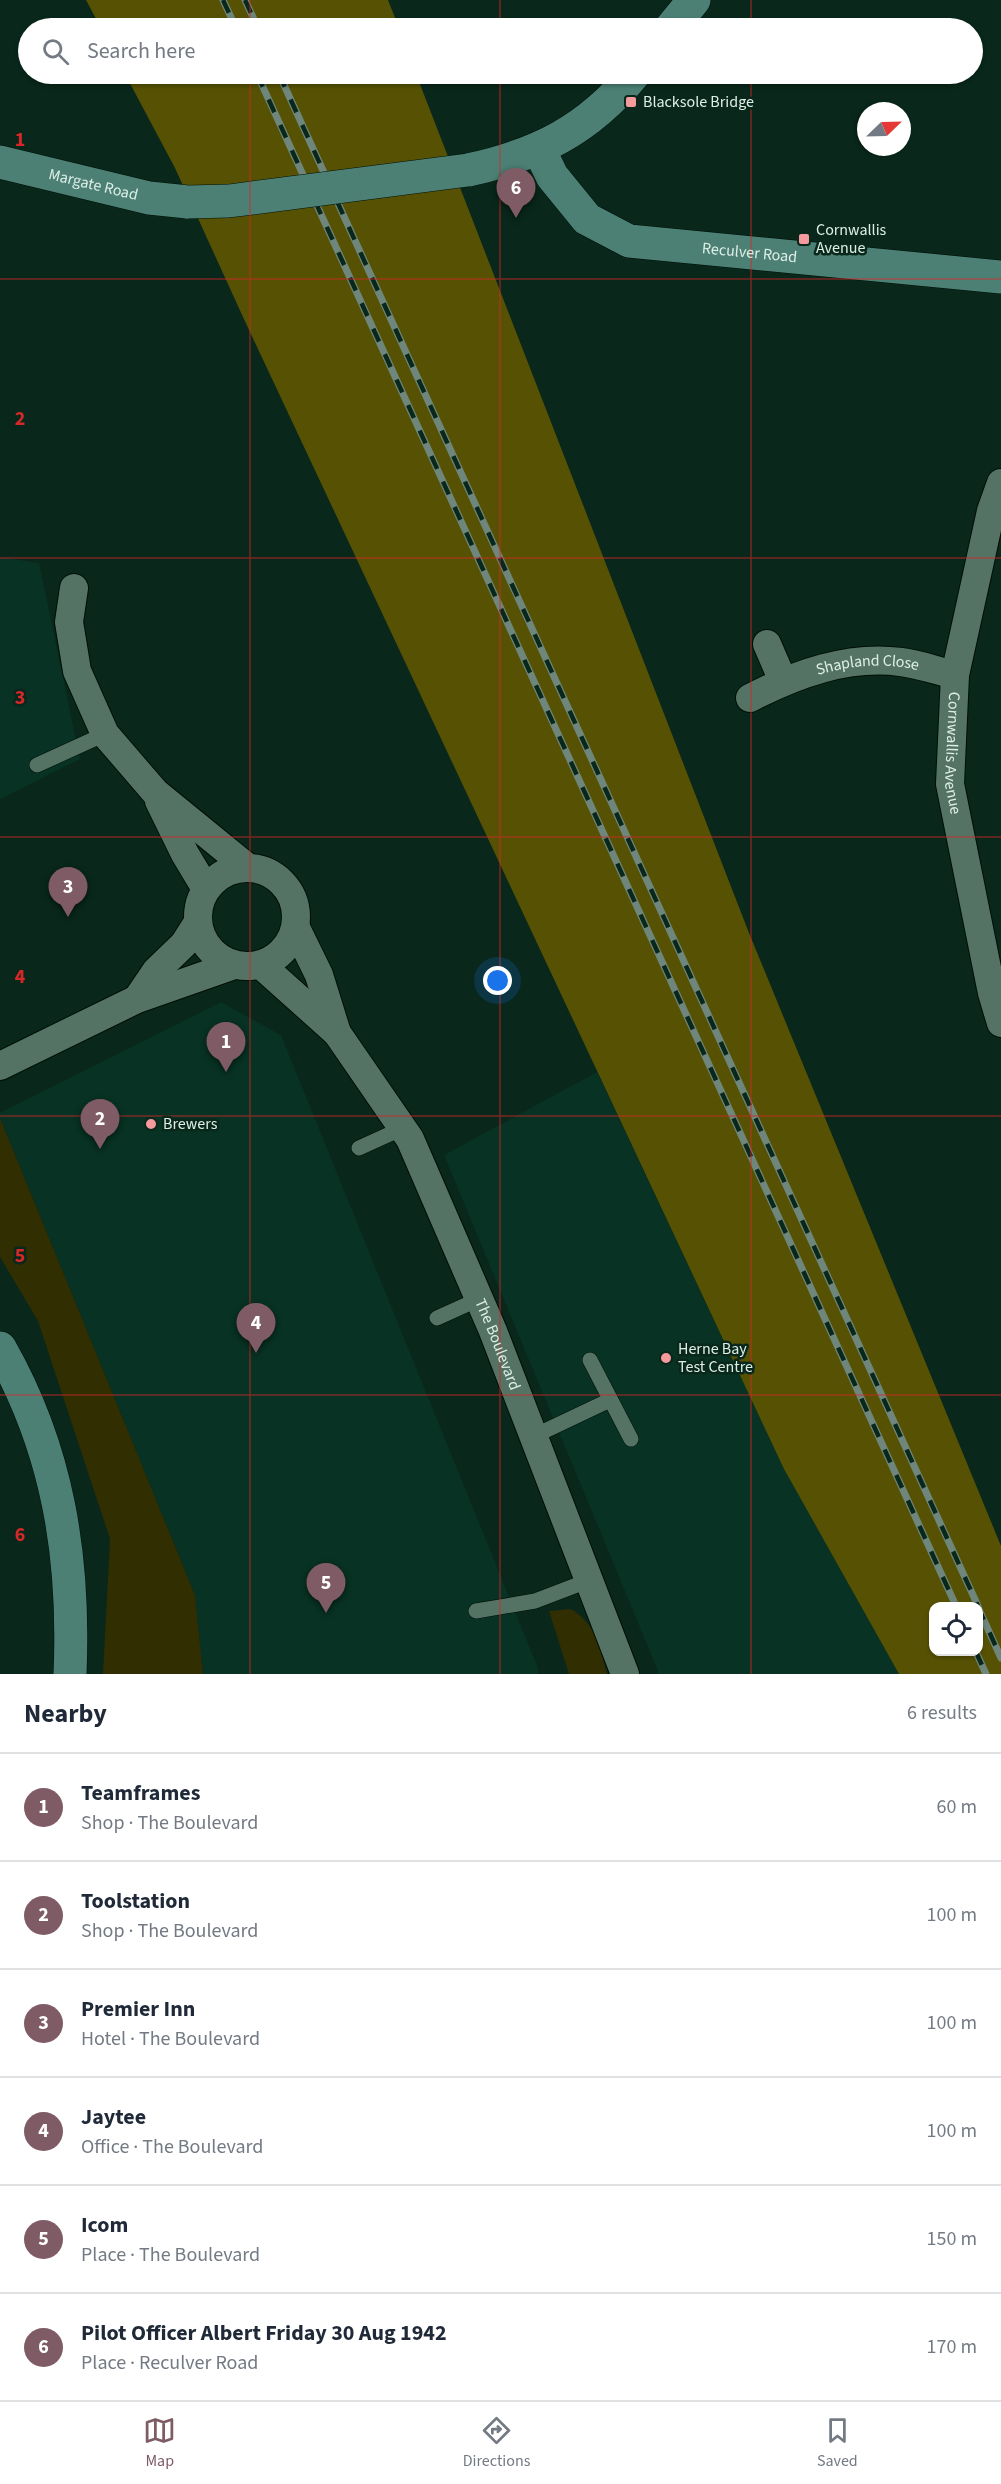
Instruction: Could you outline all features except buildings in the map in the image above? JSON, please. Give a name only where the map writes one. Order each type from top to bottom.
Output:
[{"type":"street","points":[[679,18],[694,0]]},
{"type":"street","name":"Margate Road","points":[[0,162],[149,198],[188,202],[229,201],[468,170],[508,162],[539,149],[580,126],[624,84]]},
{"type":"street","name":"Reculver Road","points":[[539,149],[552,176],[587,219],[629,241],[1001,277]]},
{"type":"street","name":"Cornwallis Avenue","points":[[1001,483],[996,513],[955,675],[950,784],[997,993],[1001,1023]]},
{"type":"street","points":[[74,588],[69,622],[77,671],[105,734],[155,792],[247,867]]},
{"type":"street","points":[[766,644],[783,681]]},
{"type":"street","name":"Shapland Close","points":[[750,698],[783,681],[821,668],[863,663],[900,662],[955,675]]},
{"type":"street","points":[[155,792],[185,854],[206,889]]},
{"type":"street","points":[[0,1066],[137,999],[276,957],[289,944],[296,928],[296,910],[291,893],[279,879],[264,870],[247,867],[224,873],[206,889],[201,899],[198,922],[204,941],[217,956],[247,965]]},
{"type":"street","points":[[137,999],[156,971],[184,944],[198,922]]},
{"type":"street","name":"The Boulevard","points":[[296,928],[319,975],[337,1033],[410,1139],[479,1299],[625,1674]]},
{"type":"street","name":"The Boulevard","points":[[247,965],[337,1033]]},
{"type":"street","points":[[0,1348],[18,1379],[55,1478],[72,1604],[70,1674]]},
{"type":"lane","points":[[37,765],[105,734]]},
{"type":"lane","points":[[359,1148],[403,1128]]},
{"type":"lane","points":[[437,1318],[479,1299]]},
{"type":"lane","points":[[590,1360],[631,1439]]},
{"type":"lane","points":[[532,1437],[610,1400]]},
{"type":"lane","points":[[476,1611],[535,1601],[590,1580]]},
{"type":"shaded area","points":[[86,0],[388,0],[395,18],[96,18]]},
{"type":"shaded area","points":[[130,84],[420,84],[749,933],[1001,1546],[1001,1674],[899,1674],[784,1469],[175,168]]},
{"type":"shaded area","points":[[0,557],[39,563],[80,759],[0,799]]},
{"type":"shaded area","points":[[221,1002],[281,1035],[538,1668],[538,1674],[203,1674],[195,1595],[0,1118],[0,1113]]},
{"type":"shaded area","points":[[597,1072],[784,1469],[899,1674],[659,1674],[444,1155]]},
{"type":"shaded area","points":[[0,1118],[195,1595],[203,1674],[103,1674],[110,1539],[38,1321],[0,1257]]},
{"type":"shaded area","points":[[571,1609],[592,1629],[607,1674],[569,1674],[549,1611]]},
{"type":"railway","points":[[223,0],[231,18]]},
{"type":"railway","points":[[245,0],[253,18]]},
{"type":"railway","points":[[262,84],[954,1602]]},
{"type":"railway","points":[[284,84],[976,1602]]},
{"type":"railway","points":[[983,1618],[1001,1658]]},
{"type":"railway","points":[[978,1656],[986,1674]]},
{"type":"place","name":"Blacksole Bridge","points":[[631,102]]},
{"type":"place","name":"Pilot Officer Albert Friday 30 Aug 1942","points":[[516,218]]},
{"type":"place","name":"Cornwallis Avenue","points":[[804,239]]},
{"type":"place","name":"Premier Inn","points":[[68,917]]},
{"type":"place","name":"Teamframes","points":[[226,1072]]},
{"type":"place","name":"Brewers","points":[[151,1124]]},
{"type":"place","name":"Toolstation","points":[[100,1149]]},
{"type":"place","name":"Jaytee","points":[[256,1353]]},
{"type":"place","name":"Herne Bay Test Centre","points":[[666,1358]]},
{"type":"place","name":"Icom","points":[[326,1613]]}]
